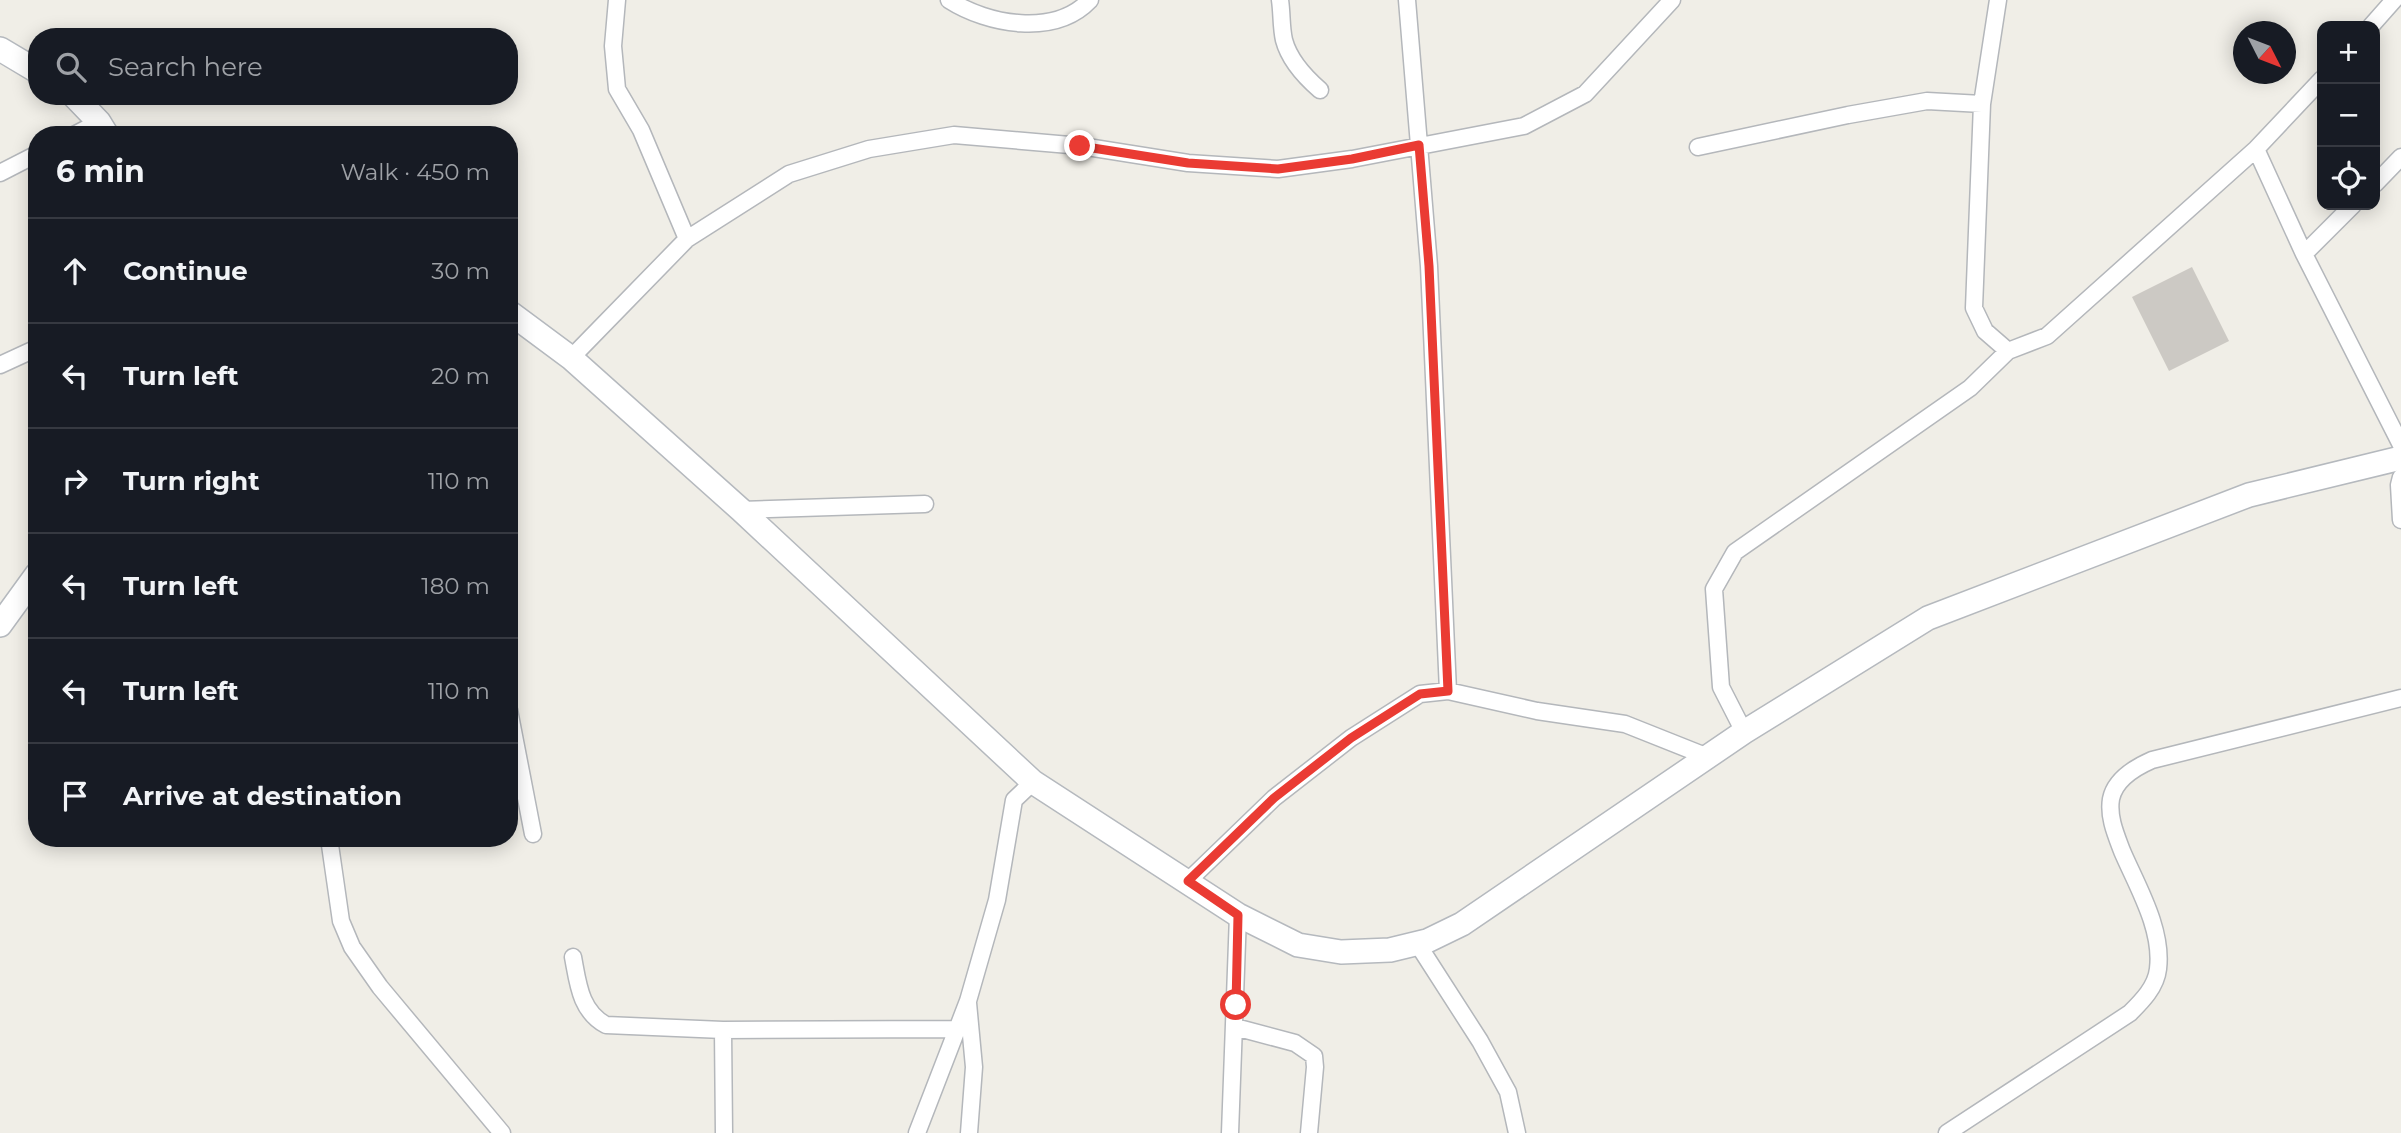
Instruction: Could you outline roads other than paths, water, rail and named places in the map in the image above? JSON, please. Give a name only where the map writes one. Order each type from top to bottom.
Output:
[{"type":"street","points":[[617,0],[613,46],[617,89],[641,130],[687,239]]},
{"type":"street","points":[[949,0],[987,17],[1022,23],[1057,21],[1080,10],[1090,0]]},
{"type":"street","points":[[1280,0],[1283,35],[1288,49],[1301,71],[1320,90]]},
{"type":"street","points":[[1407,0],[1429,266],[1448,691]]},
{"type":"street","points":[[571,358],[687,239],[789,174],[869,149],[954,135],[1080,146],[1188,163],[1278,169],[1352,159],[1524,126],[1585,94],[1672,0]]},
{"type":"street","points":[[1998,0],[1982,104],[1974,308],[1985,331],[2008,351]]},
{"type":"street","points":[[2375,21],[2394,0]]},
{"type":"street","points":[[0,49],[28,66]]},
{"type":"street","points":[[1744,732],[1721,687],[1714,589],[1735,552],[1970,388],[2008,351],[2047,336],[2256,149],[2317,84]]},
{"type":"street","points":[[1698,147],[1927,101],[1982,104]]},
{"type":"street","points":[[82,105],[101,126]]},
{"type":"street","points":[[2256,149],[2401,446]]},
{"type":"street","points":[[2380,179],[2401,158]]},
{"type":"street","points":[[0,173],[28,159]]},
{"type":"street","points":[[2305,254],[2349,210]]},
{"type":"street","points":[[518,319],[571,358],[741,510],[1033,782],[1238,915],[1298,945],[1341,952],[1390,950],[1417,943],[1462,924],[1744,732],[1928,618],[2249,495],[2401,458]]},
{"type":"street","points":[[0,365],[28,352]]},
{"type":"street","points":[[2401,477],[2401,520]]},
{"type":"street","points":[[741,510],[925,504]]},
{"type":"street","points":[[0,625],[28,586]]},
{"type":"street","points":[[1188,881],[1274,798],[1351,738],[1420,694],[1448,691],[1537,710],[1625,724],[1708,757]]},
{"type":"street","points":[[1947,1133],[2130,1013],[2150,992],[2158,970],[2157,942],[2113,828],[2111,798],[2132,769],[2152,760],[2401,698]]},
{"type":"street","points":[[518,756],[533,834]]},
{"type":"street","points":[[917,1133],[968,1001],[997,900],[1014,800],[1033,782]]},
{"type":"street","points":[[330,847],[341,921],[352,947],[380,987],[502,1133]]},
{"type":"street","points":[[1230,1133],[1238,915]]},
{"type":"street","points":[[1417,943],[1480,1041],[1508,1092],[1517,1133]]},
{"type":"street","points":[[573,957],[581,997],[590,1013],[606,1025],[723,1030],[957,1029]]},
{"type":"street","points":[[968,1001],[974,1067],[969,1133]]},
{"type":"street","points":[[1235,1027],[1295,1043],[1314,1056],[1309,1133]]},
{"type":"street","points":[[723,1030],[724,1133]]}]
